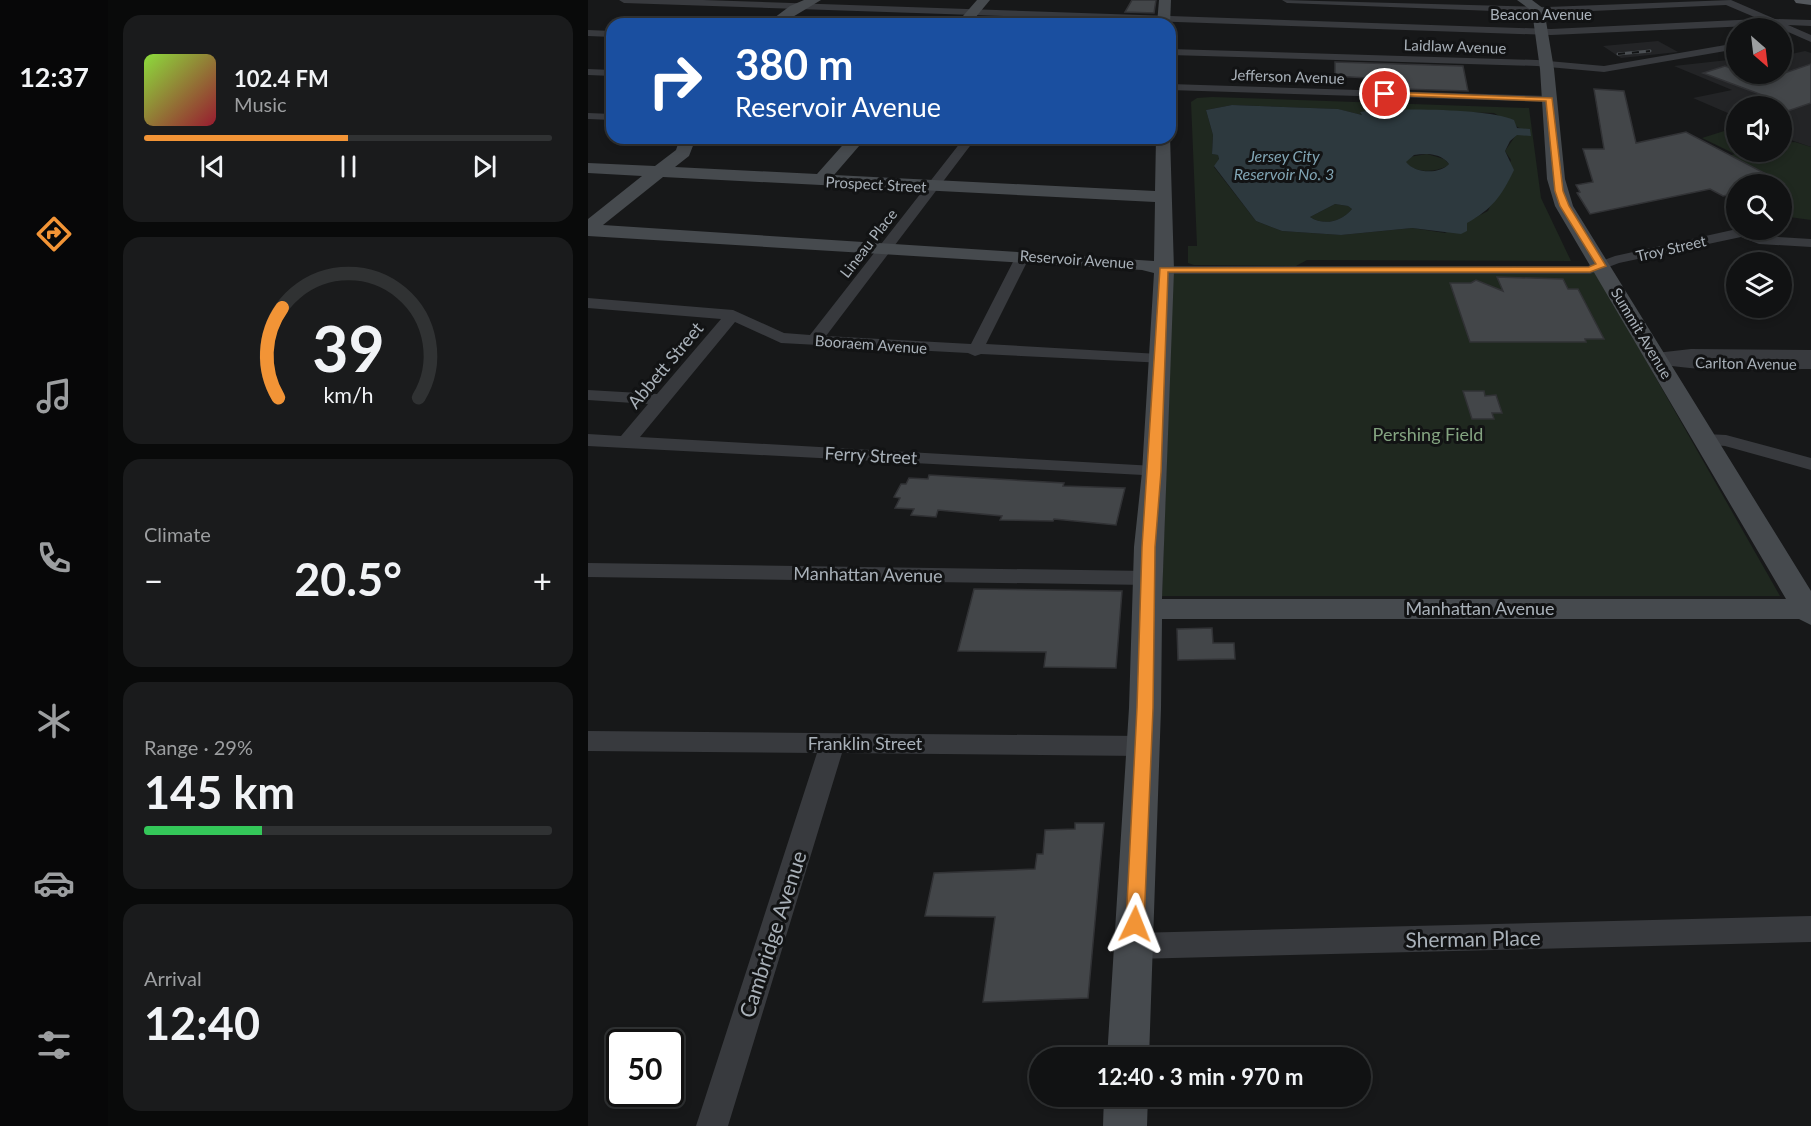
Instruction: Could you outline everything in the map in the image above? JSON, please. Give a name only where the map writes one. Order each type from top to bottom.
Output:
[{"type":"main road","points":[[1801,0],[1811,1]]},
{"type":"street","name":"Beacon Avenue","points":[[624,0],[1100,18]]},
{"type":"street","points":[[783,18],[814,0]]},
{"type":"street","points":[[968,18],[984,0]]},
{"type":"street","points":[[1163,18],[1165,0]]},
{"type":"street","points":[[1287,0],[1538,9],[1725,1],[1766,18]]},
{"type":"street","points":[[1523,0],[1538,9]]},
{"type":"street","points":[[1621,0],[1634,6]]},
{"type":"street","name":"Summit Avenue","points":[[1538,9],[1559,191],[1564,206],[1810,611]]},
{"type":"street","name":"Beacon Avenue","points":[[1176,21],[1542,32],[1726,24]]},
{"type":"street","name":"Beacon Avenue","points":[[1792,22],[1811,23]]},
{"type":"street","points":[[1792,30],[1806,37]]},
{"type":"street","points":[[588,33],[606,34]]},
{"type":"street","name":"Laidlaw Avenue","points":[[1176,52],[1604,69],[1726,48]]},
{"type":"street","points":[[588,72],[606,73]]},
{"type":"street","name":"Jefferson Avenue","points":[[1176,87],[1549,99]]},
{"type":"street","points":[[588,116],[606,117]]},
{"type":"street","points":[[588,229],[683,152],[686,144]]},
{"type":"street","points":[[820,181],[853,144]]},
{"type":"street","name":"Lineau Place","points":[[814,340],[965,144]]},
{"type":"street","points":[[1129,1047],[1148,578],[1164,270],[1164,144]]},
{"type":"street","name":"Prospect Street","points":[[588,168],[1164,197]]},
{"type":"street","name":"Reservoir Avenue","points":[[588,229],[1144,264],[1164,270],[1590,270],[1602,266]]},
{"type":"street","name":"Troy Street","points":[[1602,266],[1743,232],[1759,240],[1811,243]]},
{"type":"street","points":[[975,351],[1023,256]]},
{"type":"street","name":"Booraem Avenue","points":[[588,303],[734,315],[781,338],[975,351],[1159,358]]},
{"type":"street","name":"Abbett Street","points":[[627,441],[734,315]]},
{"type":"street","name":"Carlton Avenue","points":[[1656,358],[1691,354],[1811,355]]},
{"type":"street","name":"Carlton Avenue","points":[[1656,358],[1700,364],[1811,364]]},
{"type":"street","points":[[588,395],[662,400]]},
{"type":"street","name":"Ferry Street","points":[[588,440],[1155,472]]},
{"type":"street","points":[[1706,440],[1726,441],[1811,464]]},
{"type":"street","name":"Manhattan Avenue","points":[[588,570],[1148,578]]},
{"type":"street","name":"Manhattan Avenue","points":[[1148,609],[1810,611]]},
{"type":"street","name":"Franklin Street","points":[[588,741],[1142,746]]},
{"type":"street","name":"Cambridge Avenue","points":[[712,1126],[833,743]]},
{"type":"street","name":"Sherman Place","points":[[1134,946],[1811,929]]},
{"type":"street","points":[[1125,1126],[1126,1107]]},
{"type":"shaded area","points":[[1658,41],[1678,52],[1621,58],[1603,46]]},
{"type":"shaded area","points":[[1805,51],[1811,53],[1811,147],[1792,140],[1792,96],[1726,96],[1726,112],[1693,98],[1732,90],[1674,66],[1726,60],[1726,84],[1792,84],[1792,54]]},
{"type":"green space","points":[[1197,98],[1529,108],[1541,198],[1571,261],[1307,260],[1296,266],[1194,265],[1188,263],[1188,246],[1197,246],[1191,102]],"holes":[[[1232,105],[1337,109],[1362,115],[1360,112],[1385,110],[1494,113],[1531,135],[1516,135],[1505,151],[1511,160],[1488,211],[1445,233],[1412,228],[1341,235],[1282,231],[1256,221],[1214,167],[1219,160],[1218,155],[1212,154],[1213,135],[1206,110]]]},
{"type":"green space","points":[[1726,130],[1726,150],[1702,138]]},
{"type":"green space","points":[[1792,142],[1811,147],[1811,220],[1792,217],[1792,174],[1763,173],[1740,162],[1792,162]]},
{"type":"green space","points":[[1427,154],[1444,159],[1449,164],[1437,170],[1425,171],[1409,166],[1405,162],[1409,157]]},
{"type":"green space","points":[[1335,204],[1352,209],[1338,220],[1327,222],[1310,217]]},
{"type":"green space","name":"Pershing Field","points":[[1173,271],[1595,271],[1780,596],[1162,596]]},
{"type":"water","name":"Jersey City Reservoir No. 3","points":[[1232,105],[1338,109],[1362,115],[1360,112],[1394,110],[1461,111],[1514,120],[1517,128],[1530,129],[1531,136],[1517,135],[1510,141],[1505,151],[1514,170],[1500,195],[1483,213],[1467,223],[1467,231],[1461,234],[1412,228],[1341,235],[1282,231],[1256,221],[1214,166],[1219,159],[1218,155],[1212,154],[1213,135],[1206,110]],"holes":[[[1414,155],[1438,156],[1449,164],[1439,170],[1420,170],[1406,162]],[[1335,204],[1352,209],[1338,220],[1327,222],[1310,217]]]},
{"type":"building","points":[[1132,0],[1156,0],[1154,13],[1125,12]]},
{"type":"building","points":[[1335,62],[1463,66],[1468,91],[1368,88],[1367,78],[1335,76]]},
{"type":"building","points":[[1811,64],[1811,103],[1792,110],[1792,96],[1765,96],[1733,84],[1792,84],[1792,70]]},
{"type":"building","points":[[1725,66],[1726,82],[1703,73]]},
{"type":"building","points":[[1594,89],[1624,91],[1636,143],[1686,132],[1726,153],[1726,162],[1743,162],[1766,174],[1726,174],[1726,195],[1710,189],[1590,214],[1577,193],[1580,192],[1576,185],[1593,182],[1583,149],[1604,149]]},
{"type":"building","points":[[1497,277],[1563,279],[1568,289],[1578,289],[1604,339],[1585,339],[1586,342],[1470,342],[1450,283],[1471,283],[1476,280],[1503,291]]},
{"type":"building","points":[[1463,391],[1484,391],[1485,396],[1496,395],[1502,413],[1492,413],[1494,419],[1472,419]]},
{"type":"building","points":[[929,475],[1064,483],[1063,486],[1125,488],[1116,525],[1054,519],[1053,521],[1000,520],[1002,516],[938,510],[936,517],[911,515],[914,509],[895,508],[900,498],[894,497],[901,484],[906,484],[909,478],[928,479]]},
{"type":"building","points":[[974,589],[1122,591],[1116,668],[1044,667],[1046,652],[958,651]]},
{"type":"building","points":[[1212,628],[1213,643],[1234,643],[1235,659],[1178,660],[1177,629]]},
{"type":"building","points":[[1075,823],[1104,823],[1088,998],[983,1002],[995,917],[925,916],[934,873],[1035,869],[1037,854],[1043,854],[1045,830],[1075,829]]},
{"type":"railway","points":[[1618,54],[1650,51]]},
{"type":"route","points":[[1135,924],[1145,708],[1148,547],[1155,472],[1164,270],[1590,270],[1602,266],[1564,206],[1559,191],[1549,99],[1385,94]]}]
